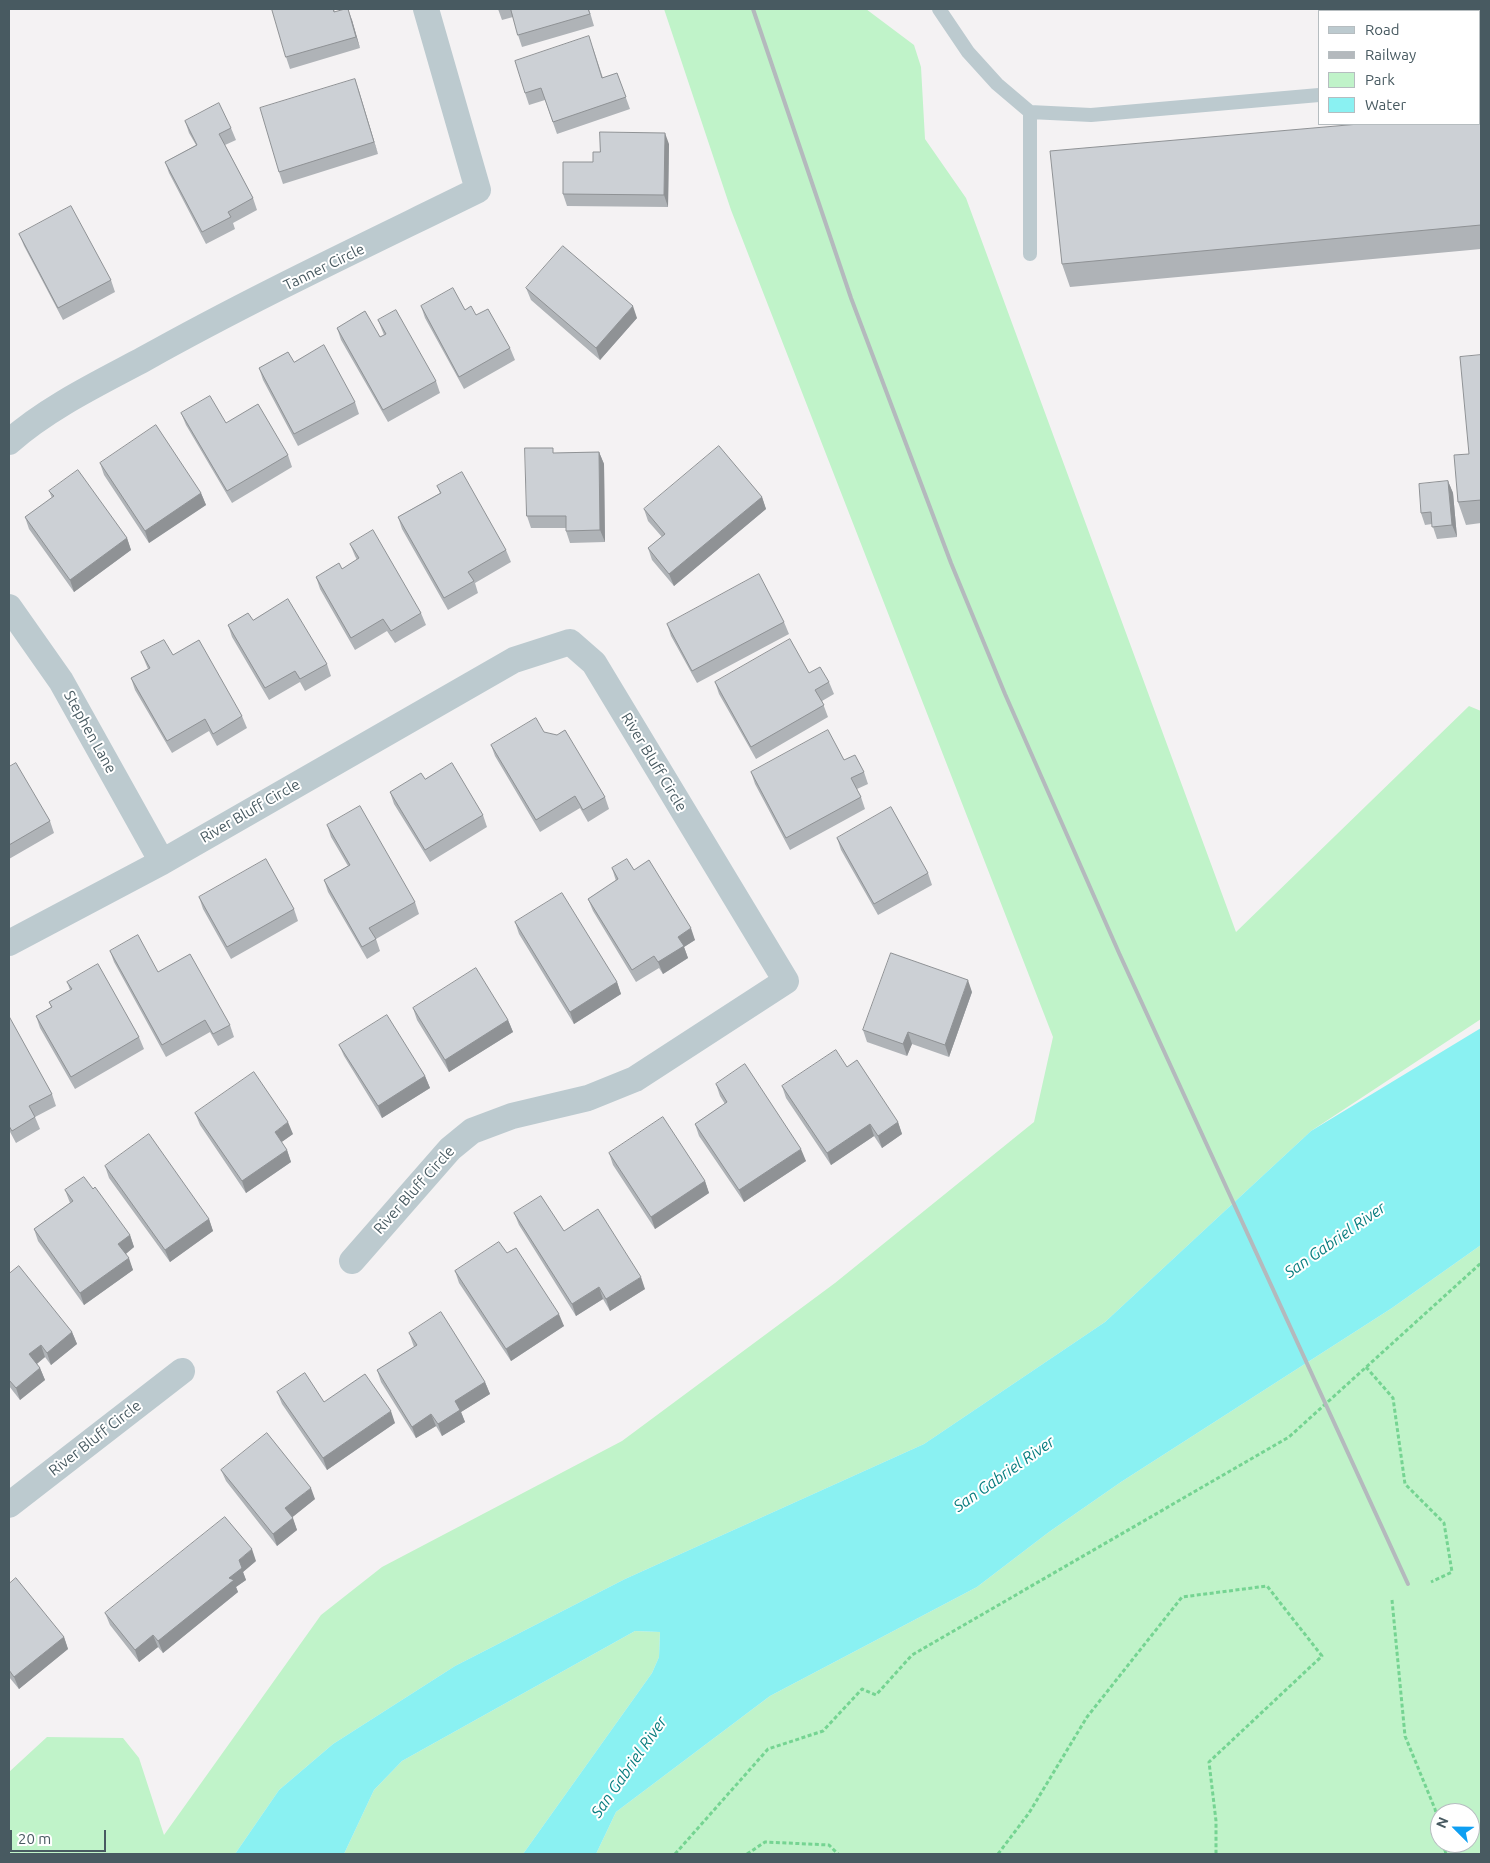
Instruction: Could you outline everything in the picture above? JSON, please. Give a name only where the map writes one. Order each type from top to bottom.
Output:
[{"type":"street","name":"Tanner Circle","points":[[9,442],[25,428],[74,398],[195,330],[478,190],[426,9]]},
{"type":"street","name":"Stephen Lane","points":[[9,607],[61,681],[162,862]]},
{"type":"street","name":"River Bluff Circle","points":[[9,943],[162,862],[514,660],[570,642],[594,663],[786,981],[635,1079],[588,1098],[512,1116],[472,1131],[450,1148],[352,1261]]},
{"type":"street","name":"River Bluff Circle","points":[[9,1505],[182,1371]]},
{"type":"lane","points":[[939,9],[968,52],[997,84],[1030,112],[1091,115],[1318,95]]},
{"type":"lane","points":[[1030,112],[1030,254]]},
{"type":"path","points":[[675,1854],[768,1749],[823,1731],[862,1689],[876,1695],[912,1655],[1289,1437],[1481,1263]]},
{"type":"path","points":[[1366,1367],[1392,1398],[1405,1484],[1444,1523],[1452,1572],[1431,1582]]},
{"type":"path","points":[[998,1854],[1029,1813],[1087,1717],[1182,1597],[1266,1586],[1322,1656],[1209,1762],[1216,1821],[1216,1854]]},
{"type":"path","points":[[1392,1600],[1405,1736],[1432,1803]]},
{"type":"path","points":[[747,1854],[765,1842],[829,1845],[838,1854]]},
{"type":"green space","points":[[664,9],[866,9],[914,45],[921,67],[925,139],[966,198],[1236,932],[1469,706],[1481,711],[1481,1019],[1311,1131],[1105,1322],[924,1444],[625,1579],[455,1666],[333,1744],[279,1790],[235,1854],[9,1854],[9,1772],[47,1737],[123,1738],[139,1758],[164,1835],[321,1615],[382,1567],[622,1441],[835,1283],[1034,1122],[1053,1037],[731,210]]},
{"type":"green space","points":[[1481,1245],[1481,1854],[596,1854],[616,1812],[770,1696],[977,1587],[1049,1532],[1121,1482],[1392,1308]]},
{"type":"green space","points":[[635,1631],[660,1632],[659,1657],[652,1673],[523,1854],[344,1854],[374,1790],[402,1761]]},
{"type":"water","name":"San Gabriel River","points":[[1481,1028],[1481,1245],[1392,1308],[1121,1482],[1049,1532],[977,1587],[770,1696],[616,1812],[596,1854],[523,1854],[652,1673],[659,1657],[660,1632],[635,1631],[402,1761],[374,1790],[344,1854],[235,1854],[279,1790],[333,1744],[455,1666],[625,1579],[924,1444],[1105,1322],[1311,1131]]},
{"type":"building","points":[[272,9],[333,9],[334,12],[348,9],[356,37],[286,57]]},
{"type":"building","points":[[511,9],[588,9],[590,14],[518,35]]},
{"type":"building","points":[[589,36],[602,78],[617,73],[626,97],[553,122],[541,88],[525,93],[515,61]]},
{"type":"building","points":[[355,79],[374,142],[279,172],[260,108]]},
{"type":"building","points":[[219,103],[231,128],[219,134],[253,198],[228,212],[231,217],[202,232],[165,162],[197,145],[185,121]]},
{"type":"building","points":[[1481,113],[1481,225],[1062,264],[1050,151],[1348,125],[1480,125]]},
{"type":"building","points":[[600,132],[665,133],[664,195],[563,194],[563,162],[593,162],[593,152],[600,152]]},
{"type":"building","points":[[71,206],[111,280],[58,308],[19,234]]},
{"type":"building","points":[[563,246],[633,306],[596,348],[526,288]]},
{"type":"building","points":[[453,288],[465,310],[471,306],[476,315],[488,309],[510,348],[459,377],[421,306]]},
{"type":"building","points":[[396,310],[436,381],[383,410],[337,328],[365,311],[380,337],[386,334],[378,320]]},
{"type":"building","points":[[324,345],[355,402],[294,434],[259,368],[288,352],[294,362]]},
{"type":"building","points":[[1481,355],[1481,500],[1458,502],[1454,455],[1469,454],[1460,357]]},
{"type":"building","points":[[210,396],[226,423],[258,404],[288,455],[227,491],[181,413]]},
{"type":"building","points":[[156,425],[201,493],[145,531],[100,463]]},
{"type":"building","points":[[719,446],[762,497],[669,574],[648,548],[665,534],[644,509]]},
{"type":"building","points":[[525,448],[553,448],[553,453],[599,452],[600,530],[566,531],[566,516],[527,516]]},
{"type":"building","points":[[78,470],[127,538],[70,580],[25,517],[54,496],[49,491]]},
{"type":"building","points":[[462,472],[506,550],[468,572],[474,581],[444,598],[398,517],[441,493],[437,486]]},
{"type":"building","points":[[1448,481],[1452,525],[1432,527],[1431,512],[1421,513],[1419,484]]},
{"type":"building","points":[[373,530],[421,613],[391,631],[383,619],[351,638],[316,577],[339,563],[342,569],[359,558],[350,544]]},
{"type":"building","points":[[759,574],[784,622],[692,671],[667,624]]},
{"type":"building","points":[[288,599],[327,664],[300,679],[295,671],[265,688],[228,625],[248,613],[253,620]]},
{"type":"building","points":[[790,639],[809,673],[820,667],[829,682],[815,690],[824,705],[751,747],[715,682]]},
{"type":"building","points":[[164,640],[173,655],[199,640],[242,716],[213,734],[205,719],[167,741],[131,678],[150,668],[141,652]]},
{"type":"building","points":[[536,718],[544,732],[557,735],[565,730],[605,797],[583,810],[575,796],[536,820],[491,745]]},
{"type":"building","points":[[828,730],[844,760],[855,755],[864,772],[851,778],[861,797],[786,838],[751,772]]},
{"type":"building","points":[[16,763],[50,821],[9,845],[9,767]]},
{"type":"building","points":[[452,763],[483,815],[425,850],[390,792],[421,773],[425,779]]},
{"type":"building","points":[[360,806],[415,902],[369,928],[376,939],[362,947],[324,880],[350,865],[327,825]]},
{"type":"building","points":[[891,807],[928,873],[874,904],[837,838]]},
{"type":"building","points":[[266,859],[294,909],[227,947],[199,897]]},
{"type":"building","points":[[627,859],[634,870],[649,860],[691,928],[678,937],[684,946],[658,962],[654,956],[632,970],[588,899],[618,879],[612,868]]},
{"type":"building","points":[[562,893],[617,982],[570,1012],[515,922]]},
{"type":"building","points":[[138,935],[158,972],[190,954],[230,1025],[213,1034],[205,1020],[162,1045],[110,951]]},
{"type":"building","points":[[891,953],[968,980],[945,1045],[908,1032],[903,1044],[863,1030]]},
{"type":"building","points":[[98,964],[139,1037],[71,1077],[36,1016],[52,1007],[49,1002],[72,989],[67,982]]},
{"type":"building","points":[[476,968],[508,1020],[445,1060],[413,1008]]},
{"type":"building","points":[[387,1015],[425,1076],[378,1106],[339,1045]]},
{"type":"building","points":[[10,1018],[52,1094],[29,1106],[35,1117],[12,1131],[9,1126]]},
{"type":"building","points":[[836,1050],[847,1067],[857,1060],[898,1122],[878,1136],[870,1124],[827,1153],[782,1086]]},
{"type":"building","points":[[745,1064],[801,1149],[739,1190],[695,1124],[727,1102],[716,1084]]},
{"type":"building","points":[[254,1072],[288,1122],[275,1132],[287,1150],[242,1181],[195,1113]]},
{"type":"building","points":[[663,1117],[705,1181],[651,1217],[609,1153]]},
{"type":"building","points":[[149,1134],[209,1219],[165,1250],[105,1166]]},
{"type":"building","points":[[84,1177],[93,1189],[95,1187],[130,1235],[118,1244],[129,1258],[80,1293],[34,1229],[73,1201],[65,1190]]},
{"type":"building","points":[[541,1196],[564,1231],[598,1209],[641,1277],[606,1299],[599,1287],[572,1304],[514,1213]]},
{"type":"building","points":[[499,1242],[507,1253],[516,1248],[559,1314],[506,1349],[455,1271]]},
{"type":"building","points":[[19,1266],[72,1332],[47,1353],[41,1345],[29,1354],[40,1368],[16,1388],[9,1380],[9,1274]]},
{"type":"building","points":[[441,1312],[485,1382],[455,1401],[460,1410],[438,1424],[431,1414],[412,1427],[377,1370],[417,1345],[409,1333]]},
{"type":"building","points":[[305,1373],[324,1402],[365,1374],[391,1411],[323,1458],[277,1392]]},
{"type":"building","points":[[267,1433],[311,1488],[285,1508],[293,1518],[273,1534],[221,1470]]},
{"type":"building","points":[[225,1517],[252,1549],[239,1560],[242,1568],[229,1578],[234,1580],[158,1641],[153,1635],[135,1650],[105,1613]]},
{"type":"building","points":[[16,1578],[64,1637],[14,1677],[9,1670],[9,1584]]},
{"type":"railway","points":[[753,9],[851,298],[951,563],[1005,694],[1119,953],[1408,1584]]}]
